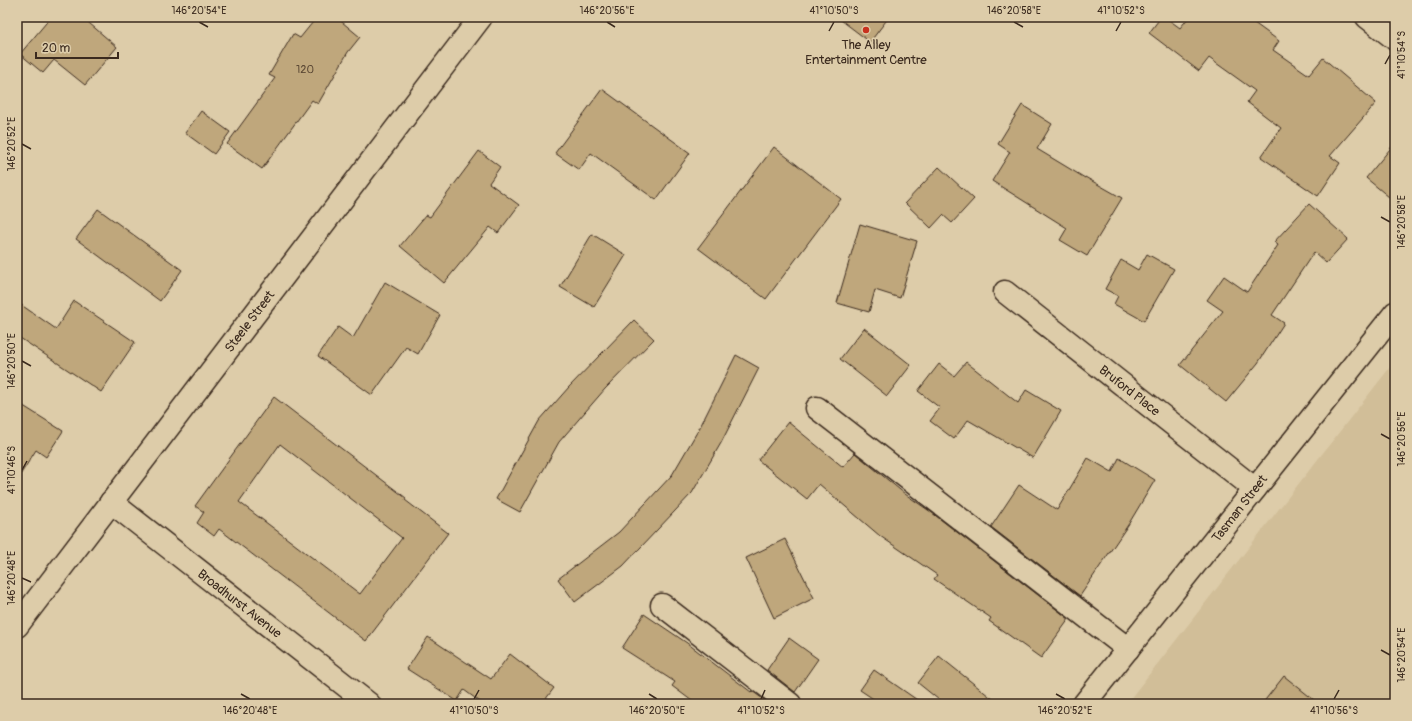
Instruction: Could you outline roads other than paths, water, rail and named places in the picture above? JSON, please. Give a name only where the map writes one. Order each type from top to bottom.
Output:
[{"type":"street","name":"Steele Street","points":[[17,626],[481,17]]},
{"type":"street","points":[[1367,17],[1395,40]]},
{"type":"street","name":"Bruford Place","points":[[1005,292],[1255,489]]},
{"type":"street","name":"Tasman Street","points":[[1084,704],[1395,313]]},
{"type":"street","points":[[816,408],[1128,649]]},
{"type":"street","name":"Broadhurst Avenue","points":[[111,502],[369,704]]},
{"type":"street","points":[[662,605],[790,704]]},
{"type":"place","name":"The Alley Entertainment Centre","points":[[866,30]]}]
